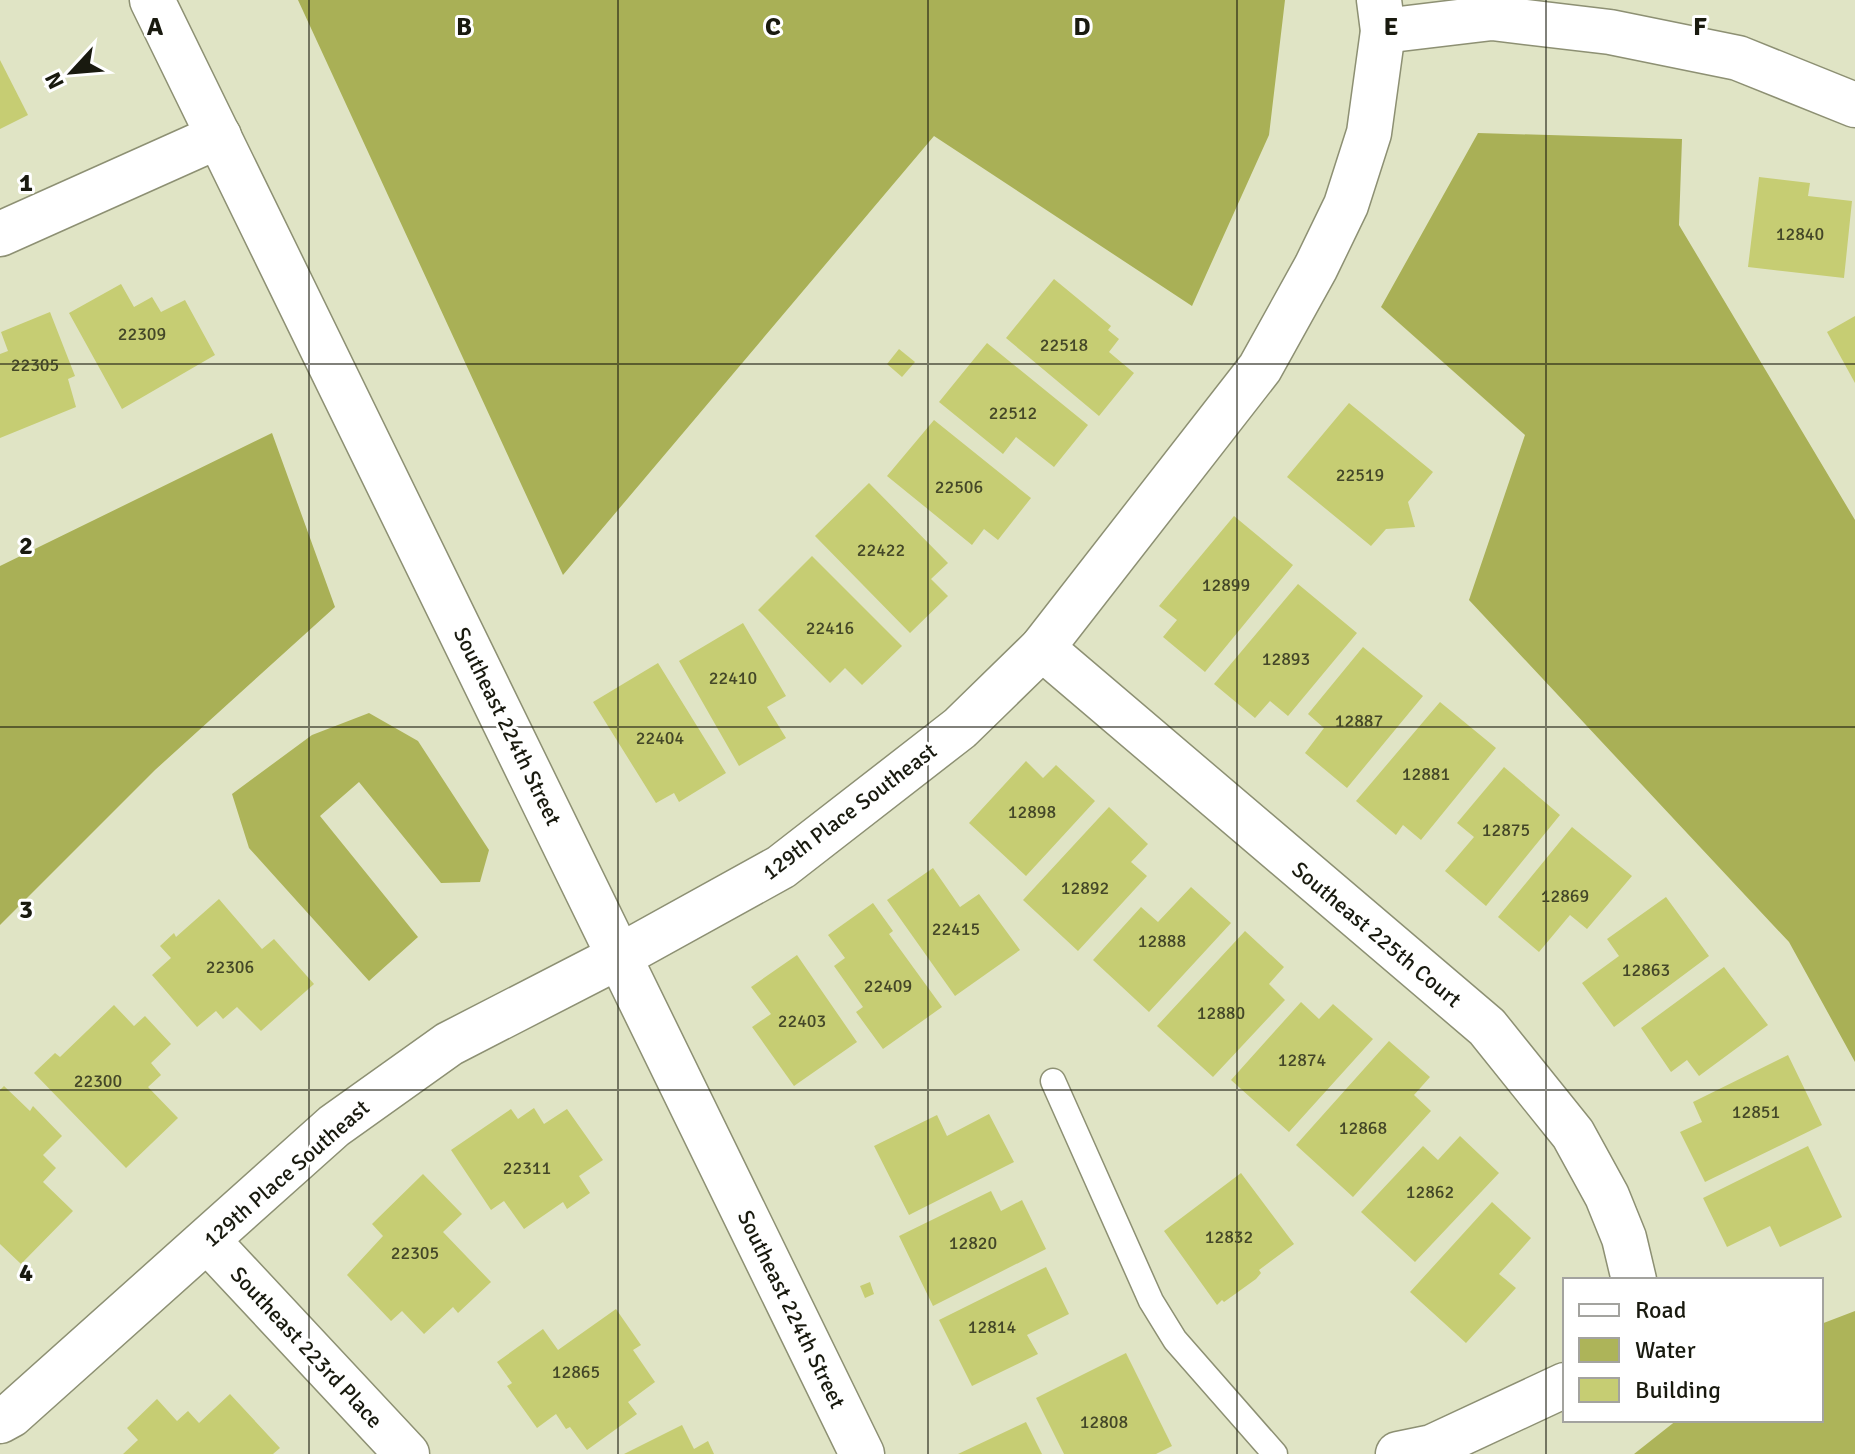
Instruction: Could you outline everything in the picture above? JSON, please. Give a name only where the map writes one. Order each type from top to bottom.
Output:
[{"type":"street","name":"Southeast 224th Street","points":[[152,0],[862,1454]]},
{"type":"street","points":[[1381,16],[1492,18],[1610,32],[1738,58],[1855,105]]},
{"type":"street","name":"129th Place Southeast","points":[[0,1421],[11,1415],[334,1126],[449,1044],[620,956],[781,867],[960,728],[1042,648],[1260,368],[1316,267],[1346,205],[1369,133],[1381,16]]},
{"type":"street","points":[[0,234],[219,136]]},
{"type":"street","name":"Southeast 225th Court","points":[[1042,648],[1487,1027],[1573,1134],[1607,1196],[1624,1238],[1634,1278]]},
{"type":"street","name":"Southeast 223rd Place","points":[[208,1241],[407,1454]]},
{"type":"street","points":[[1398,1454],[1432,1447],[1563,1386]]},
{"type":"lane","points":[[1053,1081],[1151,1301],[1175,1340],[1275,1454]]},
{"type":"shaded area","points":[[298,0],[1285,0],[1269,135],[1192,306],[934,136],[563,575]]},
{"type":"shaded area","points":[[1478,133],[1682,139],[1679,225],[1855,520],[1855,1062],[1789,942],[1469,600],[1525,435],[1381,307]]},
{"type":"shaded area","points":[[272,433],[335,607],[155,770],[0,925],[0,566]]},
{"type":"water","points":[[369,713],[418,741],[489,850],[480,882],[441,883],[359,782],[320,816],[418,937],[369,981],[249,848],[232,794],[312,735]]},
{"type":"water","points":[[1855,1311],[1855,1454],[1634,1454],[1674,1422],[1823,1422],[1823,1323]]},
{"type":"building","points":[[0,60],[28,115],[0,129]]},
{"type":"building","points":[[1759,177],[1810,183],[1808,196],[1852,201],[1844,278],[1748,267]]},
{"type":"building","points":[[1054,279],[1111,326],[1108,330],[1119,339],[1109,352],[1134,373],[1099,416],[1006,338]]},
{"type":"building","points":[[121,284],[134,307],[152,297],[161,312],[185,300],[215,355],[122,409],[69,313]]},
{"type":"building","points":[[50,312],[75,376],[68,379],[76,407],[0,438],[0,354],[8,351],[1,332]]},
{"type":"building","points":[[1855,316],[1855,383],[1827,332]]},
{"type":"building","points":[[987,343],[1088,425],[1054,467],[1016,437],[1003,454],[939,402]]},
{"type":"building","points":[[899,349],[915,362],[902,377],[887,364]]},
{"type":"building","points":[[1349,403],[1433,472],[1408,502],[1415,527],[1386,529],[1371,546],[1287,477]]},
{"type":"building","points":[[934,420],[1031,498],[998,540],[984,529],[972,545],[887,476]]},
{"type":"building","points":[[869,483],[948,563],[931,579],[948,596],[910,633],[815,536]]},
{"type":"building","points":[[1234,516],[1293,565],[1205,672],[1163,637],[1177,620],[1159,606]]},
{"type":"building","points":[[812,556],[902,646],[862,685],[845,668],[830,683],[758,610]]},
{"type":"building","points":[[1298,584],[1357,633],[1288,716],[1270,701],[1255,718],[1214,684]]},
{"type":"building","points":[[743,623],[786,696],[767,707],[786,738],[739,766],[679,661]]},
{"type":"building","points":[[1363,647],[1423,696],[1347,788],[1305,753],[1324,728],[1308,714]]},
{"type":"building","points":[[658,663],[726,773],[679,802],[674,793],[656,803],[593,702]]},
{"type":"building","points":[[1440,702],[1496,748],[1421,840],[1403,825],[1396,835],[1356,801]]},
{"type":"building","points":[[1026,761],[1043,778],[1056,765],[1095,801],[1026,876],[969,823]]},
{"type":"building","points":[[1504,767],[1560,815],[1486,906],[1445,871],[1474,837],[1457,823]]},
{"type":"building","points":[[1109,807],[1148,844],[1131,862],[1147,876],[1078,951],[1023,900]]},
{"type":"building","points":[[1572,827],[1632,876],[1587,929],[1570,915],[1539,952],[1498,917]]},
{"type":"building","points":[[933,868],[960,907],[979,894],[1020,950],[955,996],[887,900]]},
{"type":"building","points":[[1191,887],[1231,923],[1149,1012],[1093,960],[1141,907],[1158,922]]},
{"type":"building","points":[[1666,897],[1709,956],[1614,1027],[1582,983],[1619,956],[1607,939]]},
{"type":"building","points":[[219,899],[262,949],[274,939],[314,984],[261,1031],[237,1007],[223,1019],[216,1011],[197,1027],[152,975],[171,958],[160,946],[174,933],[176,937]]},
{"type":"building","points":[[873,903],[893,931],[889,934],[942,1007],[883,1049],[856,1012],[863,1007],[834,966],[845,958],[828,935]]},
{"type":"building","points":[[1245,931],[1284,967],[1269,984],[1285,1000],[1213,1077],[1157,1026]]},
{"type":"building","points":[[797,955],[857,1042],[794,1086],[752,1027],[771,1014],[751,987]]},
{"type":"building","points":[[1724,967],[1768,1025],[1699,1076],[1687,1060],[1671,1072],[1641,1028]]},
{"type":"building","points":[[1301,1002],[1319,1019],[1333,1004],[1373,1039],[1289,1132],[1231,1080]]},
{"type":"building","points":[[114,1005],[134,1026],[145,1016],[171,1044],[151,1063],[161,1075],[148,1087],[178,1118],[126,1168],[34,1073],[55,1053],[60,1057]]},
{"type":"building","points":[[1389,1041],[1430,1077],[1414,1095],[1431,1111],[1353,1197],[1296,1145]]},
{"type":"building","points":[[1788,1055],[1822,1125],[1705,1182],[1680,1132],[1702,1122],[1693,1102]]},
{"type":"building","points":[[4,1086],[30,1111],[33,1106],[62,1136],[43,1155],[56,1168],[43,1182],[73,1211],[21,1264],[0,1244],[0,1090]]},
{"type":"building","points":[[534,1108],[544,1124],[567,1109],[603,1160],[579,1176],[590,1193],[567,1209],[563,1202],[524,1229],[504,1201],[491,1210],[451,1150],[511,1109],[518,1119]]},
{"type":"building","points":[[989,1114],[1014,1162],[909,1215],[874,1146],[937,1115],[947,1136]]},
{"type":"building","points":[[1460,1136],[1499,1173],[1415,1262],[1361,1212],[1423,1146],[1438,1160]]},
{"type":"building","points":[[1808,1146],[1842,1217],[1780,1247],[1770,1226],[1727,1247],[1703,1198]]},
{"type":"building","points":[[1241,1173],[1294,1244],[1259,1270],[1261,1273],[1256,1279],[1217,1305],[1164,1231]]},
{"type":"building","points":[[423,1174],[462,1214],[443,1232],[491,1282],[458,1313],[453,1307],[424,1334],[402,1311],[391,1321],[347,1275],[383,1236],[372,1224]]},
{"type":"building","points":[[991,1191],[1001,1211],[1022,1200],[1046,1249],[933,1306],[899,1236]]},
{"type":"building","points":[[1492,1202],[1531,1238],[1499,1274],[1516,1288],[1466,1343],[1410,1292]]},
{"type":"building","points":[[1046,1267],[1069,1314],[1027,1335],[1038,1354],[972,1386],[939,1320]]},
{"type":"building","points":[[870,1282],[874,1294],[865,1298],[860,1286]]},
{"type":"building","points":[[616,1309],[641,1345],[633,1350],[655,1382],[628,1402],[637,1414],[587,1450],[556,1414],[537,1428],[507,1386],[512,1383],[497,1362],[543,1329],[558,1350]]},
{"type":"building","points":[[1126,1353],[1172,1446],[1156,1454],[1064,1454],[1036,1398]]},
{"type":"building","points":[[230,1394],[280,1448],[273,1454],[123,1454],[138,1440],[127,1428],[157,1399],[177,1421],[188,1411],[199,1423]]},
{"type":"building","points":[[1026,1422],[1042,1454],[958,1454]]},
{"type":"building","points":[[682,1425],[694,1449],[708,1441],[714,1454],[624,1454]]}]
